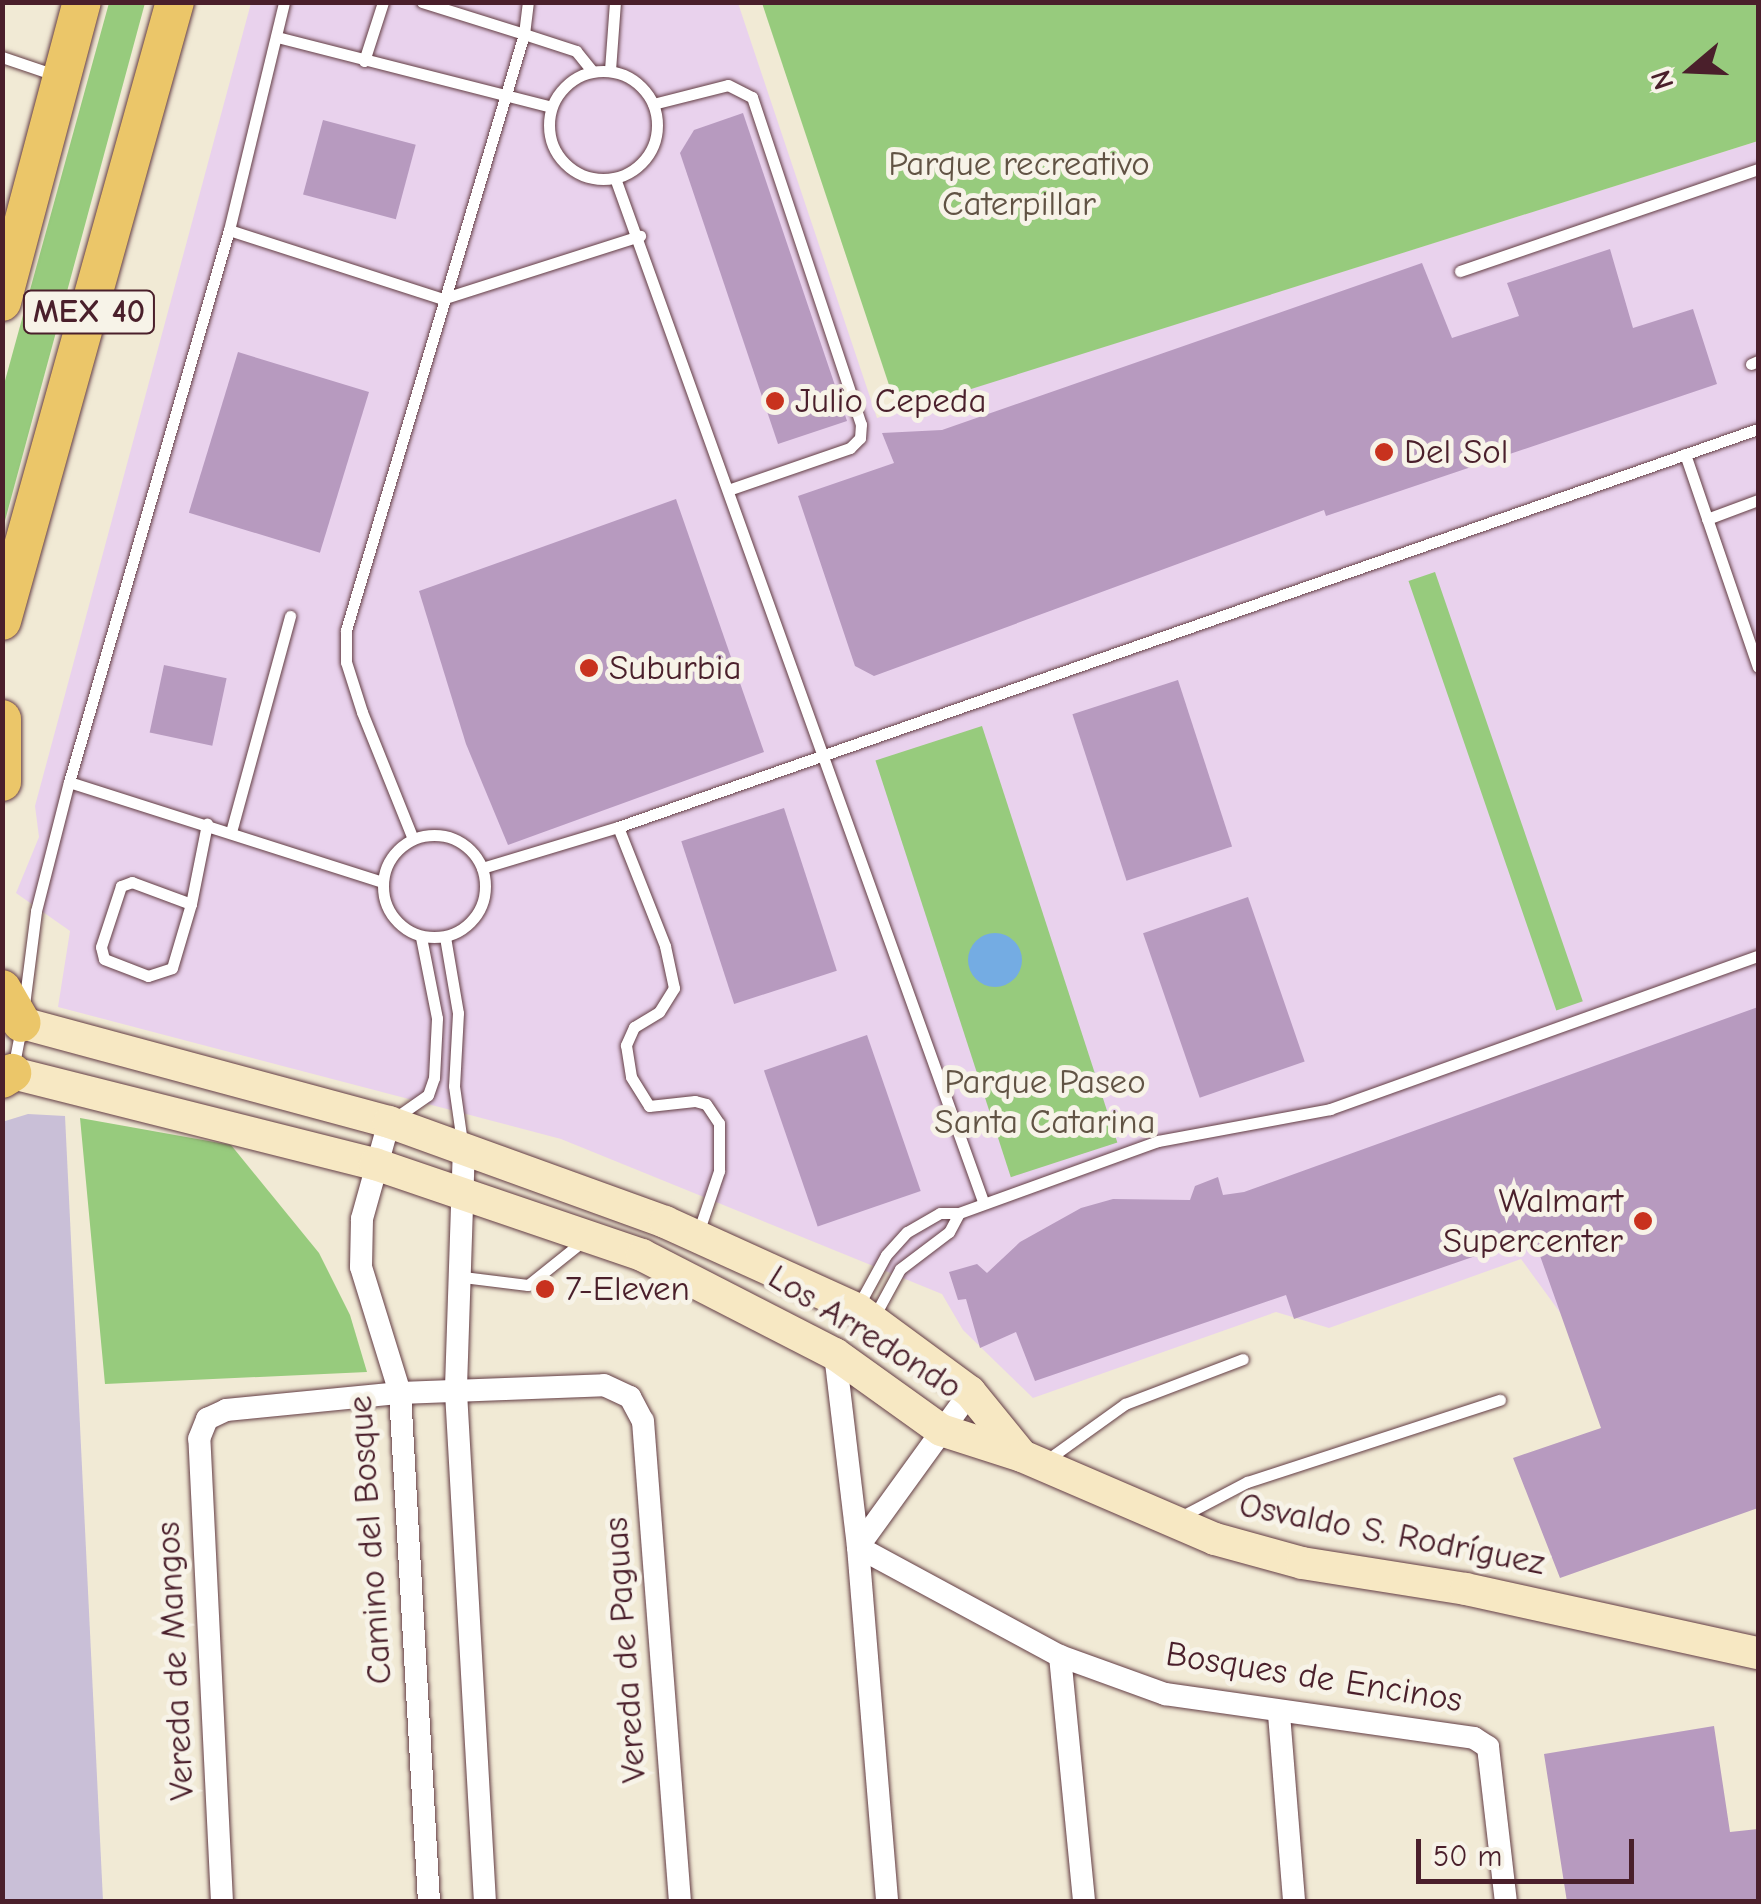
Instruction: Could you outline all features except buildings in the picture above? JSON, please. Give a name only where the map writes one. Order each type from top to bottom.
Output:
[{"type":"main road","name":"MEX 40","points":[[2,302],[82,2]]},
{"type":"main road","name":"MEX 40","points":[[2,621],[174,2]]},
{"type":"main road","points":[[2,719],[2,782]]},
{"type":"main road","points":[[2,989],[22,1023]]},
{"type":"street","name":"Los Arredondo","points":[[22,1023],[389,1122],[464,1146],[697,1236],[865,1314],[970,1392],[1031,1460]]},
{"type":"street","name":"Los Arredondo","points":[[7,1076],[375,1164],[589,1236],[734,1298],[835,1354],[941,1430],[1031,1460]]},
{"type":"street","name":"Camino del Bosque","points":[[389,1122],[362,1219],[361,1267],[400,1393],[429,1902]]},
{"type":"street","points":[[464,1146],[458,1189],[463,1276],[456,1392],[484,1902]]},
{"type":"street","points":[[835,1354],[858,1547],[886,1902]]},
{"type":"street","name":"Vereda de Paguas","points":[[456,1392],[604,1386],[630,1396],[643,1421],[680,1902]]},
{"type":"street","points":[[400,1393],[456,1392]]},
{"type":"street","points":[[858,1547],[970,1392]]},
{"type":"street","name":"Vereda de Mangos","points":[[222,1902],[198,1439],[207,1419],[226,1410],[400,1393]]},
{"type":"street","name":"Osvaldo S. Rodríguez","points":[[1031,1460],[1172,1522],[1302,1563],[1466,1590],[1758,1653]]},
{"type":"street","name":"Bosques de Encinos","points":[[858,1547],[1060,1656],[1165,1694],[1278,1714],[1474,1738],[1488,1748],[1506,1902]]},
{"type":"street","points":[[1060,1656],[1084,1902]]},
{"type":"street","points":[[1278,1714],[1294,1902]]},
{"type":"lane","points":[[7,1076],[22,1023],[36,911],[69,782],[281,38],[284,2]]},
{"type":"lane","points":[[364,61],[383,2]]},
{"type":"lane","points":[[422,2],[576,50],[592,71]]},
{"type":"lane","points":[[413,839],[362,712],[346,662],[346,630],[524,34],[528,2]]},
{"type":"lane","points":[[610,70],[615,2]]},
{"type":"lane","points":[[281,38],[502,98],[551,107]]},
{"type":"lane","points":[[2,56],[64,78]]},
{"type":"lane","points":[[610,70],[628,76],[653,104],[657,123],[646,158],[614,178],[568,167],[550,140],[551,107],[574,78],[610,70]]},
{"type":"lane","points":[[653,104],[728,85],[752,97],[861,424],[860,438],[850,448],[728,490]]},
{"type":"lane","points":[[1460,270],[1758,169]]},
{"type":"lane","points":[[614,178],[640,236],[983,1201]]},
{"type":"lane","points":[[228,230],[442,299],[640,236]]},
{"type":"lane","points":[[482,868],[618,827],[1758,429]]},
{"type":"lane","points":[[1686,454],[1758,668]]},
{"type":"lane","points":[[1707,519],[1758,500]]},
{"type":"lane","points":[[231,832],[290,616]]},
{"type":"lane","points":[[69,782],[382,882]]},
{"type":"lane","points":[[191,904],[132,882],[121,886],[101,947],[104,959],[148,976],[162,975],[172,968],[191,904],[207,824]]},
{"type":"lane","points":[[618,827],[665,946],[674,988],[659,1012],[634,1028],[626,1045],[631,1076],[648,1106],[696,1101],[706,1104],[719,1123],[719,1171],[697,1236]]},
{"type":"lane","points":[[446,836],[461,842],[482,868],[480,911],[445,937],[422,937],[392,916],[382,882],[398,849],[413,839],[446,836]]},
{"type":"lane","points":[[389,1122],[428,1095],[434,1078],[437,1018],[422,937]]},
{"type":"lane","points":[[445,937],[458,1013],[454,1086],[464,1146]]},
{"type":"lane","points":[[865,1314],[886,1255],[907,1232],[940,1213],[959,1213],[983,1201],[1158,1142],[1330,1110],[1758,956]]},
{"type":"lane","points":[[865,1314],[900,1269],[948,1232],[959,1213]]},
{"type":"lane","points":[[463,1276],[528,1285],[589,1236]]},
{"type":"lane","points":[[1031,1460],[1112,1411],[1243,1359]]},
{"type":"lane","points":[[1172,1522],[1247,1482],[1500,1400]]},
{"type":"shaded area","points":[[251,3],[738,3],[877,418],[1758,141],[1758,1361],[1629,1407],[1521,1259],[1329,1328],[1276,1312],[1033,1398],[963,1330],[942,1294],[561,1139],[58,1007],[70,931],[16,893],[39,837],[35,806]]},
{"type":"shaded area","points":[[28,1114],[65,1116],[103,1901],[3,1901],[2,1122]]},
{"type":"green space","points":[[109,3],[145,3],[3,528],[3,388]]},
{"type":"green space","name":"Parque recreativo Caterpillar","points":[[762,3],[1758,3],[1758,141],[898,412]]},
{"type":"green space","points":[[1435,572],[1583,1001],[1556,1010],[1409,581]]},
{"type":"green space","name":"Parque Paseo Santa Catarina","points":[[982,726],[1117,1143],[1011,1177],[875,761]]},
{"type":"green space","points":[[80,1118],[231,1145],[319,1253],[350,1315],[367,1372],[105,1384]]},
{"type":"water","points":[[995,933],[1014,941],[1022,960],[1014,979],[995,987],[976,979],[968,960],[976,941]]},
{"type":"place","name":"Julio Cepeda","points":[[775,401]]},
{"type":"place","name":"Del Sol","points":[[1384,452]]},
{"type":"place","name":"Suburbia","points":[[589,668]]},
{"type":"place","name":"Walmart Supercenter","points":[[1643,1221]]},
{"type":"place","name":"7-Eleven","points":[[545,1289]]}]
